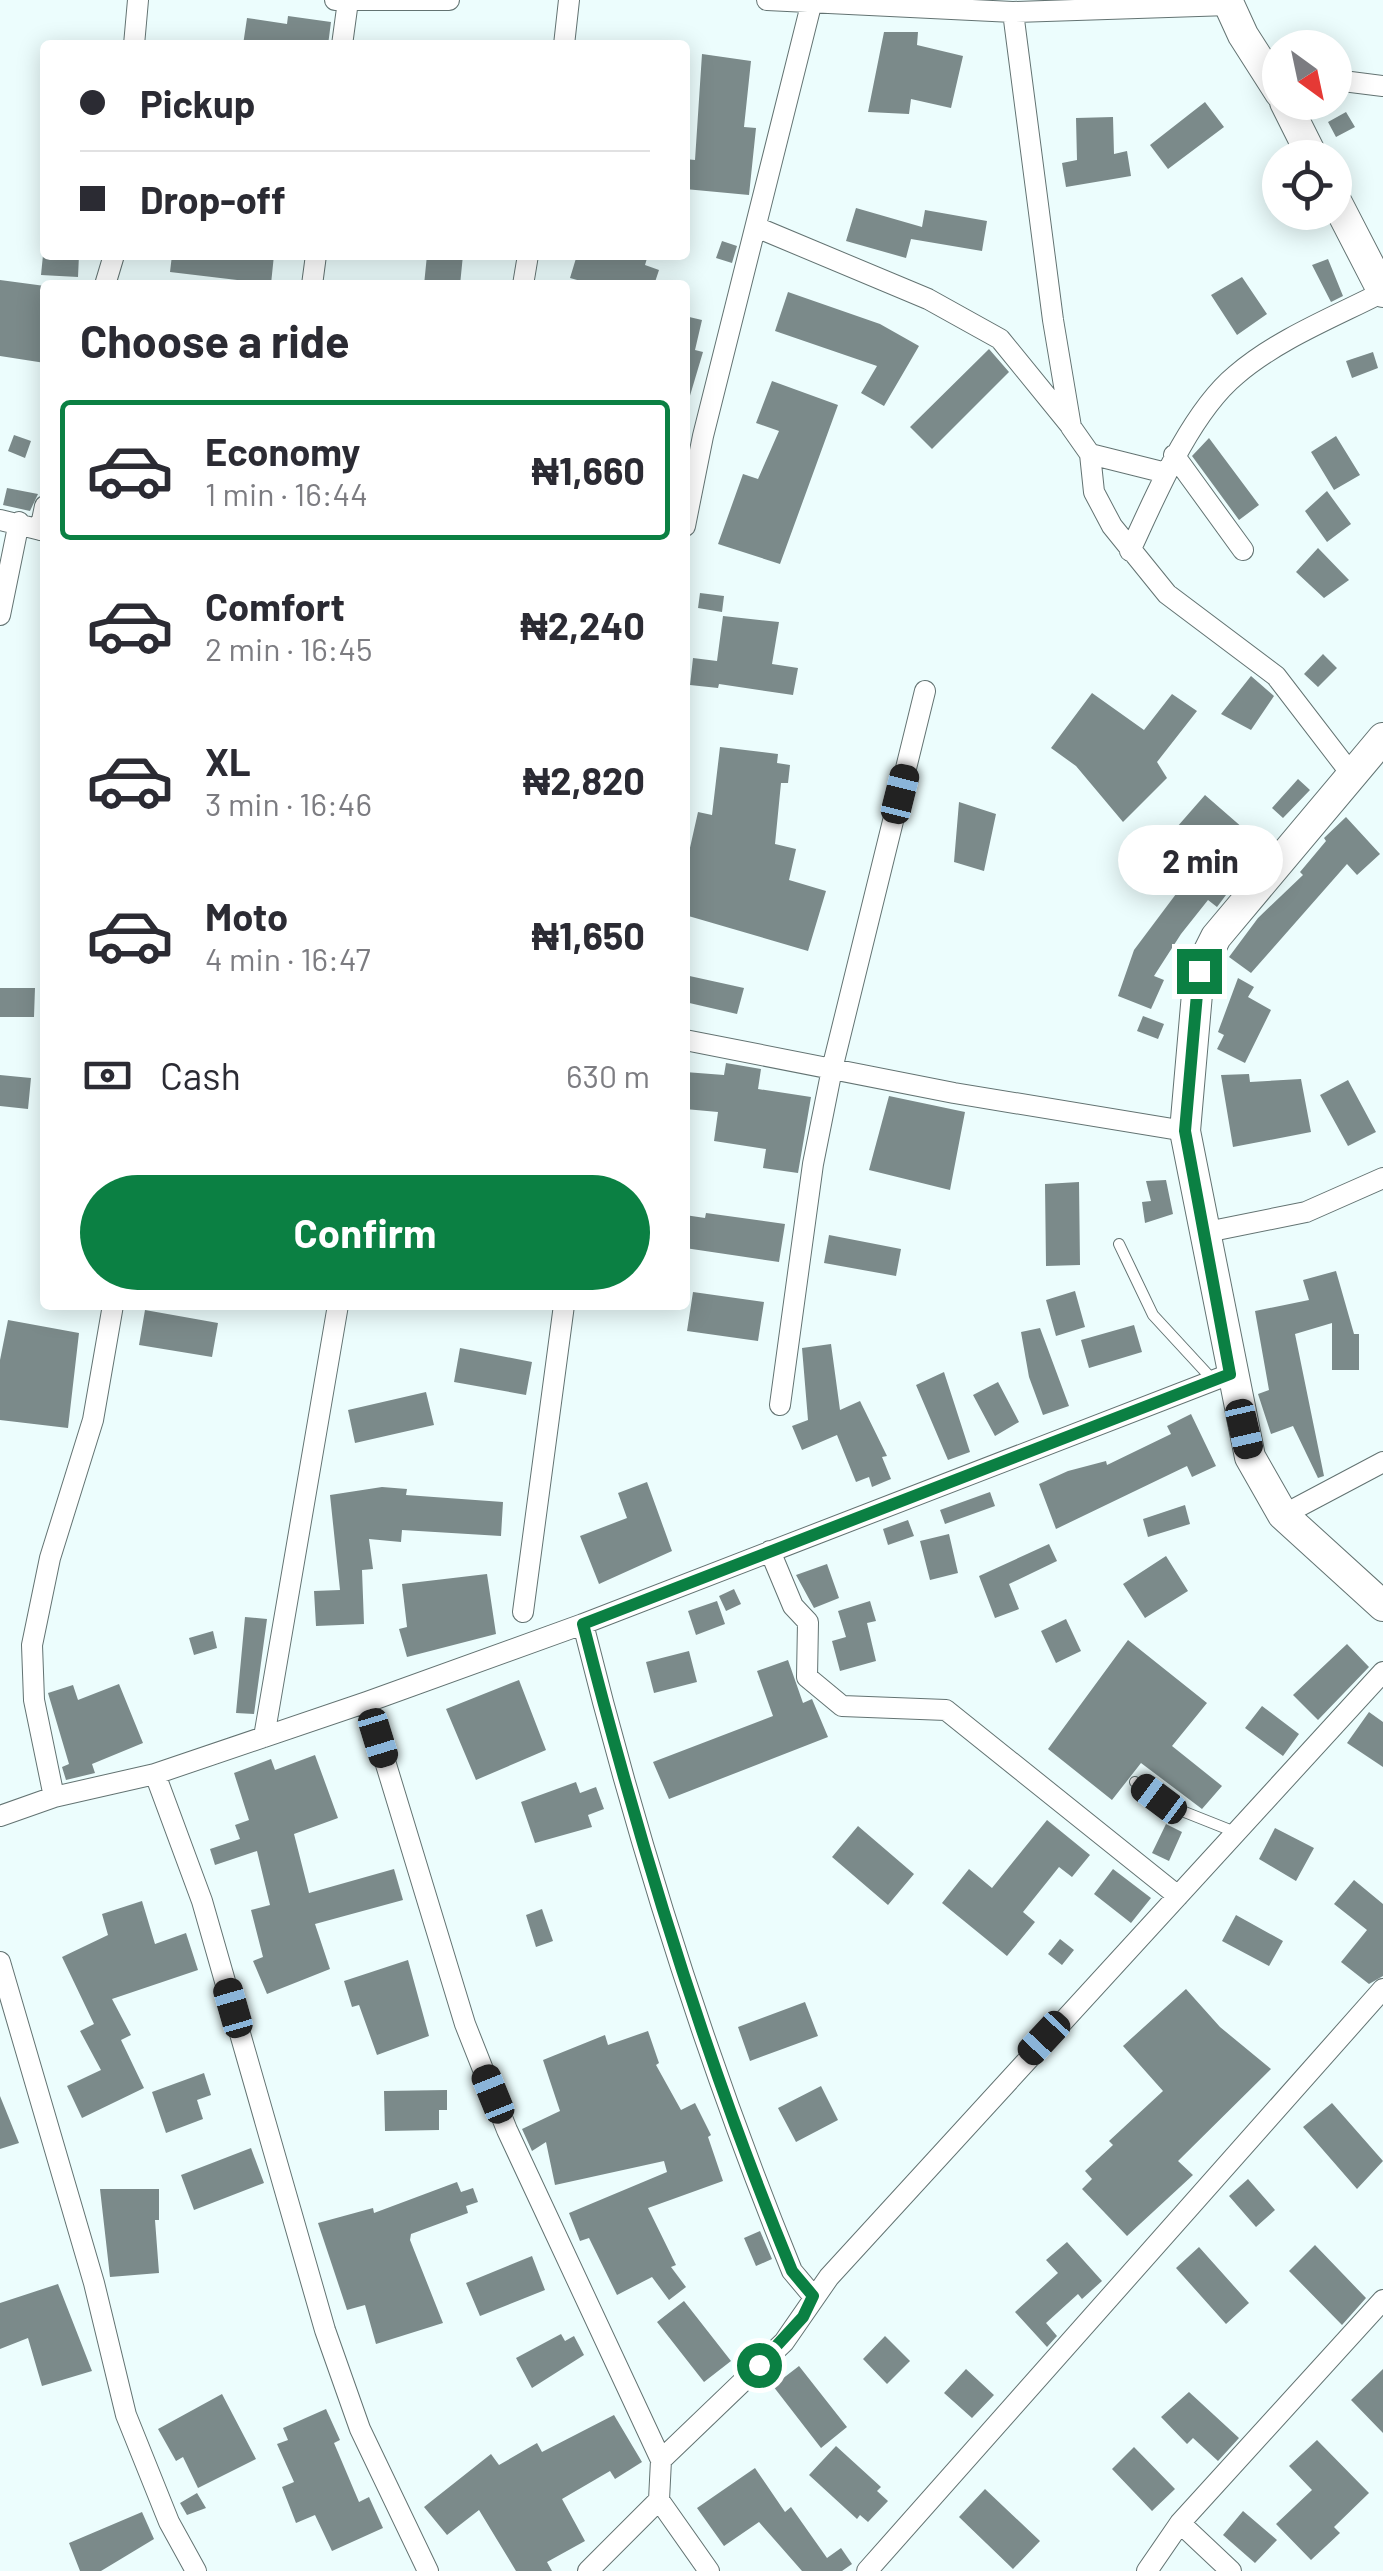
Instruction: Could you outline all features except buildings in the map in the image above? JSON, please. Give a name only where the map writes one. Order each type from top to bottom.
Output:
[{"type":"street","points":[[134,40],[138,0]]},
{"type":"street","points":[[335,0],[449,0]]},
{"type":"street","points":[[565,40],[569,0]]},
{"type":"street","points":[[767,0],[973,5],[1013,12],[1228,2],[1243,35],[1262,61]]},
{"type":"street","points":[[343,40],[348,1]]},
{"type":"street","points":[[690,505],[812,1]]},
{"type":"street","points":[[1013,12],[1035,204],[1071,427]]},
{"type":"street","points":[[1352,82],[1383,86]]},
{"type":"street","points":[[756,227],[928,299],[1000,339],[1090,454],[1094,492],[1130,551],[1167,594],[1276,676],[1352,775]]},
{"type":"street","points":[[1130,551],[1170,464],[1216,393],[1259,358],[1383,292],[1351,230]]},
{"type":"street","points":[[1090,454],[1170,464],[1243,550]]},
{"type":"street","points":[[0,615],[9,521],[40,530]]},
{"type":"street","points":[[780,1405],[813,1164],[832,1069],[924,692]]},
{"type":"street","points":[[1383,738],[1216,937],[1199,971],[1185,1131],[1221,1377],[1250,1457],[1282,1514],[1383,1606]]},
{"type":"street","points":[[690,1041],[1185,1131]]},
{"type":"street","points":[[1202,1234],[1306,1212],[1383,1178]]},
{"type":"street","points":[[54,1797],[34,1700],[32,1645],[50,1558],[93,1420],[112,1310]]},
{"type":"street","points":[[264,1737],[337,1310]]},
{"type":"street","points":[[524,1612],[563,1310]]},
{"type":"street","points":[[0,1816],[54,1797],[155,1774],[367,1702],[583,1624],[1221,1377]]},
{"type":"street","points":[[1282,1514],[1383,1462]]},
{"type":"street","points":[[770,1551],[793,1606],[808,1622],[806,1677],[842,1706],[946,1710],[1178,1896]]},
{"type":"street","points":[[583,1624],[615,1751],[696,2022],[792,2271],[813,2296]]},
{"type":"street","points":[[661,2460],[784,2342],[813,2296],[1017,2067],[1383,1672]]},
{"type":"street","points":[[367,1702],[465,2024],[507,2130],[661,2460],[659,2500],[709,2571]]},
{"type":"street","points":[[155,1774],[202,1901],[331,2346],[360,2429],[428,2571]]},
{"type":"street","points":[[0,1962],[94,2283],[126,2416],[169,2522],[196,2571]]},
{"type":"street","points":[[867,2571],[1383,1989]]},
{"type":"street","points":[[1147,2571],[1180,2524],[1383,2300]]},
{"type":"street","points":[[588,2571],[659,2500]]},
{"type":"street","points":[[1180,2524],[1232,2571]]},
{"type":"lane","points":[[1119,1244],[1153,1315],[1221,1377]]},
{"type":"lane","points":[[1136,1782],[1167,1805],[1236,1832]]},
{"type":"route","points":[[759,2365],[784,2342],[813,2296],[792,2271],[696,2022],[615,1751],[583,1624],[1230,1374],[1185,1131],[1199,971]]}]
